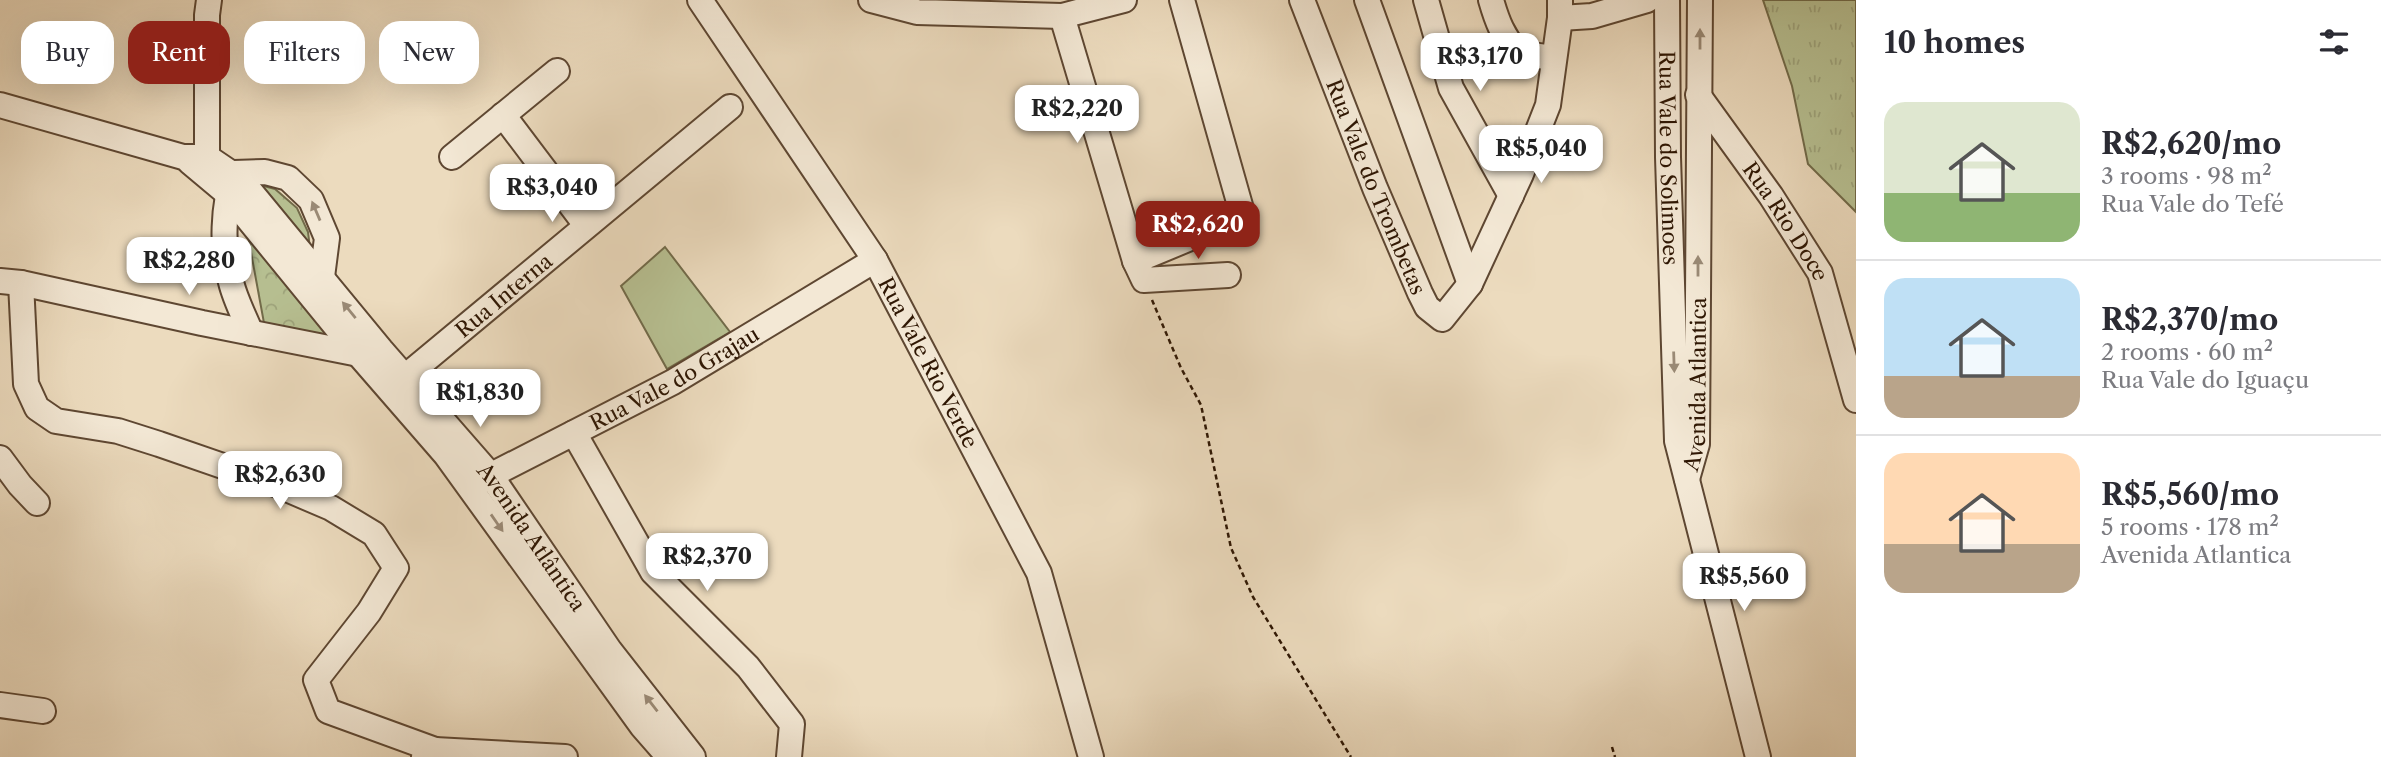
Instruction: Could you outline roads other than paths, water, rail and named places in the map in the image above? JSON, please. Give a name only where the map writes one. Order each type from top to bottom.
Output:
[{"type":"street","points":[[197,161],[209,0]]},
{"type":"street","name":"Rua Vale Rio Verde","points":[[700,0],[874,261],[1039,573],[1091,757]]},
{"type":"street","points":[[871,0],[916,6],[1062,16],[1124,0]]},
{"type":"street","points":[[1140,271],[1243,216],[1182,0]]},
{"type":"street","name":"Rua Vale do Trombetas","points":[[1302,0],[1375,188],[1427,307],[1442,319],[1470,284],[1511,196],[1548,105],[1560,9]]},
{"type":"street","points":[[1367,0],[1470,284]]},
{"type":"street","points":[[1426,0],[1451,88],[1511,196]]},
{"type":"street","points":[[1491,0],[1497,23],[1518,53],[1553,58]]},
{"type":"street","points":[[1560,9],[1592,16],[1647,0]]},
{"type":"street","name":"Rua Vale do Solimoes","points":[[1667,0],[1668,157],[1677,441],[1687,480]]},
{"type":"street","name":"Avenida Atlantica","points":[[1700,0],[1697,444],[1687,480],[1758,757]]},
{"type":"street","points":[[1062,16],[1140,271]]},
{"type":"street","points":[[452,157],[557,71]]},
{"type":"street","name":"Rua Rio Doce","points":[[1698,95],[1778,206],[1820,273],[1856,400]]},
{"type":"street","name":"Avenida Atlântica","points":[[0,105],[197,161],[231,183],[322,277],[371,353],[405,377],[481,481],[642,726],[686,757]]},
{"type":"street","name":"Rua Interna","points":[[405,377],[730,107]]},
{"type":"street","points":[[503,115],[586,225]]},
{"type":"street","points":[[251,333],[230,281],[226,247],[231,183],[265,172],[288,178],[311,200],[327,238],[322,277]]},
{"type":"street","name":"Avenida Atlântica","points":[[231,183],[481,481]]},
{"type":"street","name":"Rua Vale do Grajau","points":[[481,481],[673,382],[874,261]]},
{"type":"street","points":[[1140,271],[1228,275]]},
{"type":"street","points":[[371,353],[251,333],[10,282],[26,384],[37,408],[56,421],[118,431],[275,484],[331,509],[374,534],[396,568],[369,612],[316,680],[328,711],[429,754],[565,757]]},
{"type":"street","points":[[574,433],[653,572],[748,667],[792,724],[789,757]]},
{"type":"street","points":[[0,458],[37,503]]},
{"type":"street","points":[[0,705],[43,712]]}]
